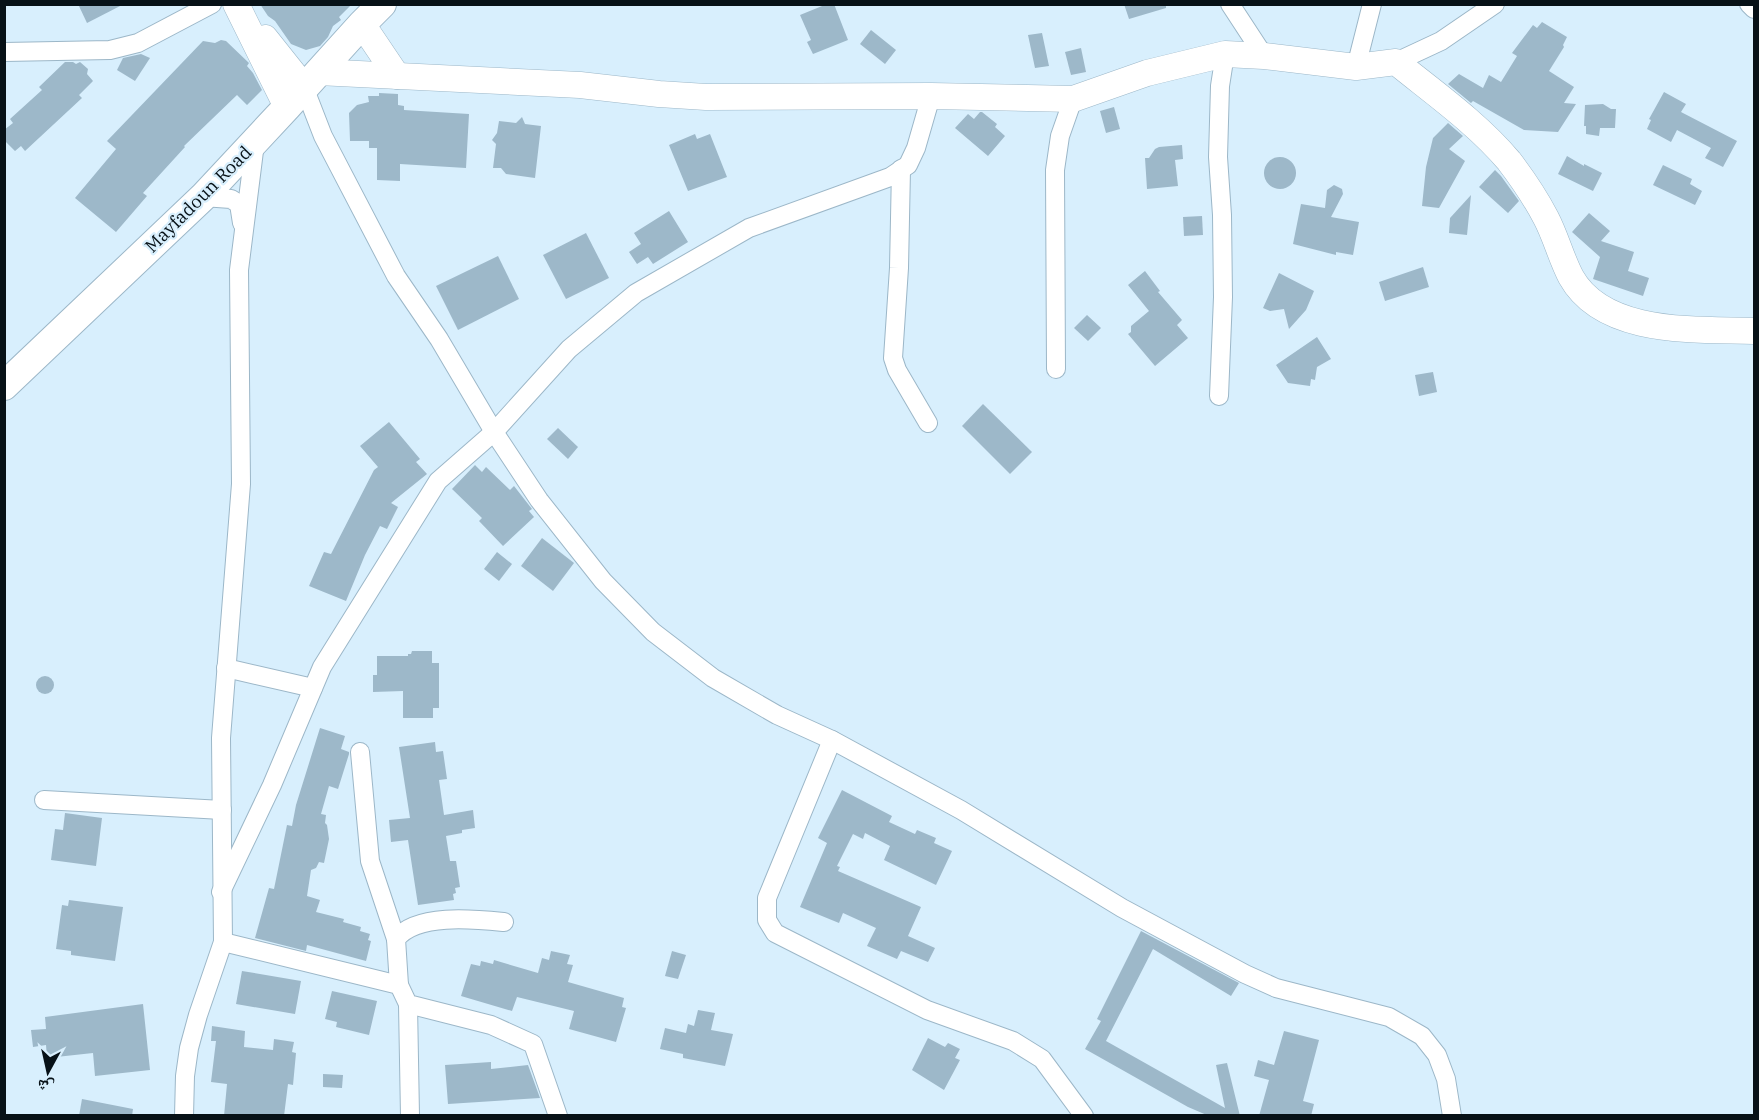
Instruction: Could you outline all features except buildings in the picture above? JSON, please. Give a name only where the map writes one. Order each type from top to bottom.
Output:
[{"type":"main road","name":"Mayfadoun Road","points":[[4,386],[203,197],[372,14]]},
{"type":"street","points":[[4,52],[110,50],[138,43],[213,4]]},
{"type":"street","points":[[237,4],[303,89],[323,136],[396,276],[439,339],[494,432],[539,500],[596,572],[653,633],[713,678],[777,715],[832,740],[961,810],[1122,908],[1245,974],[1276,988],[1389,1017],[1422,1036],[1437,1055],[1446,1079],[1452,1116]]},
{"type":"street","points":[[1230,4],[1264,56]]},
{"type":"street","points":[[1356,67],[1372,4]]},
{"type":"street","points":[[303,89],[397,76],[580,85],[706,97],[931,96],[1073,99],[1148,73],[1225,54],[1264,56],[1356,67],[1396,62],[1441,41],[1495,4]]},
{"type":"street","points":[[1749,4],[1755,9]]},
{"type":"street","points":[[372,14],[397,76]]},
{"type":"street","points":[[1219,396],[1222,238],[1218,156],[1220,86],[1225,54]]},
{"type":"street","points":[[1396,62],[1486,137],[1509,162],[1545,216],[1571,277],[1589,297],[1614,315],[1656,326],[1755,331]]},
{"type":"street","points":[[303,89],[323,136]]},
{"type":"street","points":[[221,892],[272,785],[322,667],[438,481],[494,432],[569,350],[636,293],[749,228],[890,177],[908,165],[916,148],[931,96]]},
{"type":"street","points":[[1056,369],[1055,171],[1060,136],[1073,99]]},
{"type":"street","points":[[184,1116],[185,1076],[189,1048],[223,942],[222,738],[241,484],[239,270],[255,143]]},
{"type":"street","points":[[901,169],[899,268],[893,358],[897,370],[928,423]]},
{"type":"street","points":[[203,197],[231,199],[239,204],[244,230]]},
{"type":"street","points":[[226,668],[313,688]]},
{"type":"street","points":[[832,740],[767,898],[767,920],[775,933],[927,1010],[1013,1041],[1042,1059],[1084,1116]]},
{"type":"street","points":[[360,752],[370,861],[396,939],[399,985],[408,1004],[410,1116]]},
{"type":"street","points":[[44,800],[222,810]]},
{"type":"street","points":[[396,939],[402,932],[418,925],[452,920],[504,922]]},
{"type":"street","points":[[223,942],[399,985]]},
{"type":"street","points":[[408,1004],[490,1025],[533,1044],[558,1116]]}]
